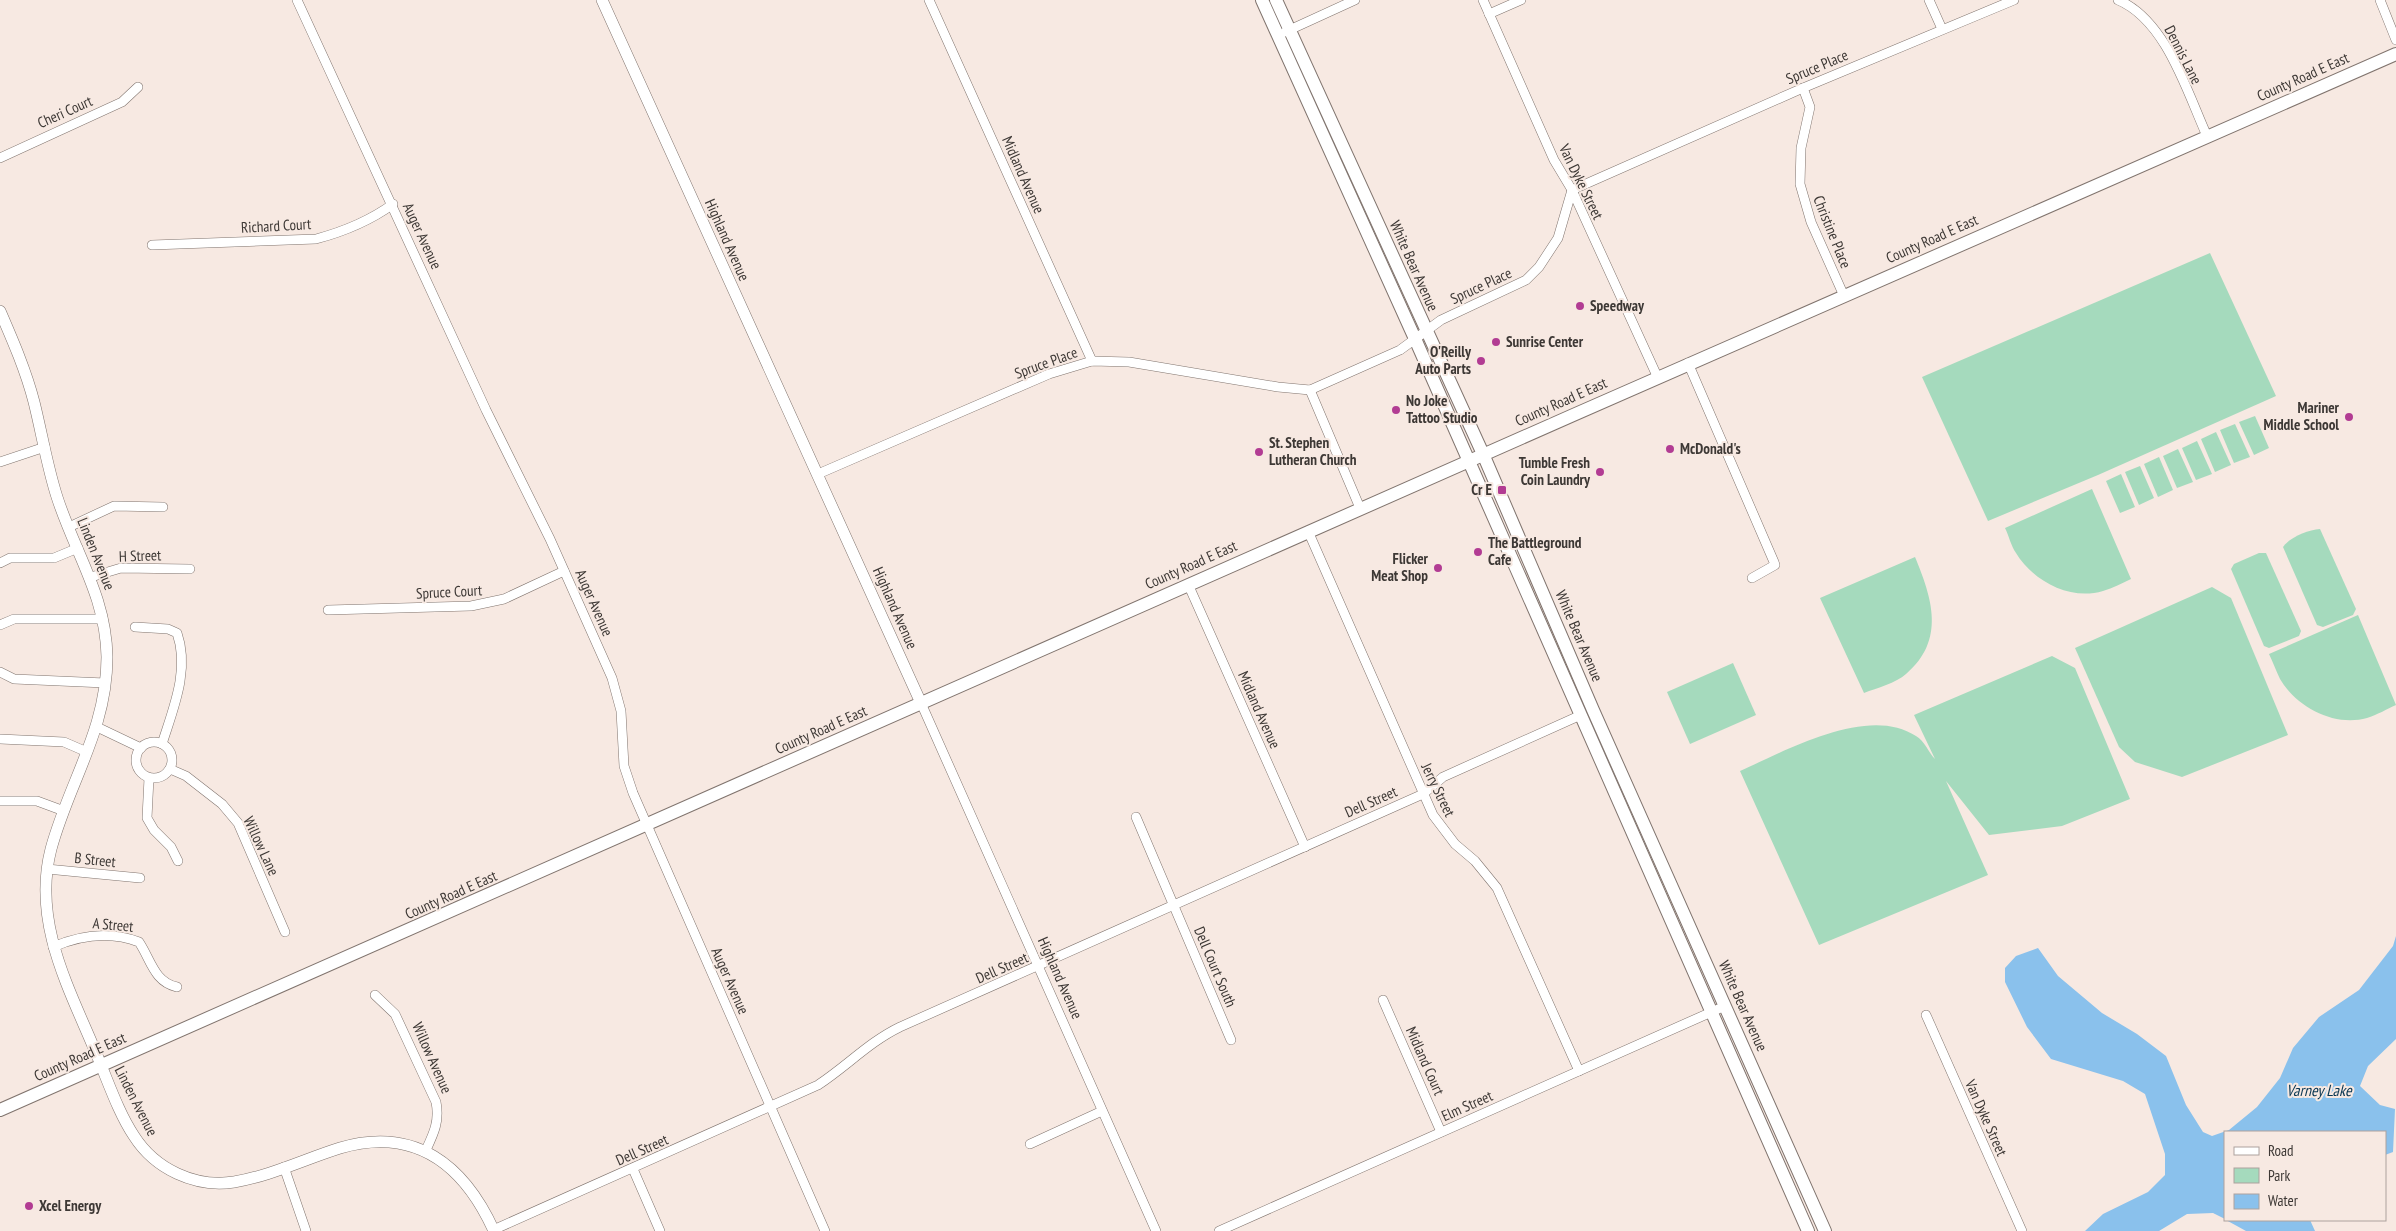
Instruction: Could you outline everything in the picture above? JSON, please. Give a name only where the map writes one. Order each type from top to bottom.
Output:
[{"type":"main road","name":"White Bear Avenue","points":[[1262,0],[1416,340],[1808,1231]]},
{"type":"main road","name":"White Bear Avenue","points":[[1276,0],[1483,454],[1593,710],[1825,1231]]},
{"type":"main road","name":"County Road E East","points":[[0,1110],[1657,376],[2396,54]]},
{"type":"street","name":"Auger Avenue","points":[[297,0],[393,204],[486,410],[564,570],[612,678],[621,711],[624,766],[647,825],[825,1231]]},
{"type":"street","name":"Highland Avenue","points":[[602,0],[818,474],[1156,1231]]},
{"type":"street","name":"Midland Avenue","points":[[929,0],[1092,361]]},
{"type":"street","points":[[1278,35],[1354,0]]},
{"type":"street","name":"Van Dyke Street","points":[[1483,0],[1554,160],[1572,190],[1657,376]]},
{"type":"street","points":[[1489,14],[1521,0]]},
{"type":"street","points":[[1929,0],[1942,29]]},
{"type":"street","name":"Spruce Place","points":[[818,474],[1049,374],[1092,361],[1129,362],[1278,387],[1310,390],[1416,340],[1441,320],[1526,280],[1539,267],[1558,238],[1572,190],[1803,88],[2014,0]]},
{"type":"street","name":"Dennis Lane","points":[[2118,0],[2135,10],[2159,34],[2207,136]]},
{"type":"street","points":[[2380,0],[2396,40]]},
{"type":"street","name":"Cheri Court","points":[[0,158],[122,102],[138,87]]},
{"type":"street","name":"Christine Place","points":[[1803,88],[1810,106],[1801,148],[1800,184],[1811,222],[1844,296]]},
{"type":"street","name":"Richard Court","points":[[152,245],[316,239],[330,235],[373,216],[393,204]]},
{"type":"street","name":"Linden Avenue","points":[[0,311],[24,368],[45,447],[50,475],[69,527],[91,577],[103,619],[106,656],[105,684],[97,727],[51,850],[47,868],[46,916],[53,947],[134,1137],[145,1151],[172,1172],[202,1182],[218,1183],[250,1178],[339,1148],[364,1143],[390,1143],[425,1152]]},
{"type":"street","points":[[1688,363],[1775,565],[1769,571],[1752,578]]},
{"type":"street","points":[[1310,390],[1360,508]]},
{"type":"street","points":[[0,462],[45,447]]},
{"type":"street","points":[[69,527],[114,506],[163,507]]},
{"type":"street","name":"Jerry Street","points":[[1308,531],[1432,815],[1443,830],[1486,873],[1497,888],[1579,1071]]},
{"type":"street","points":[[0,563],[10,558],[54,558],[78,548]]},
{"type":"street","name":"H Street","points":[[91,577],[121,568],[190,569]]},
{"type":"street","name":"Spruce Court","points":[[328,610],[490,604],[564,570]]},
{"type":"street","name":"Midland Avenue","points":[[1188,584],[1305,847]]},
{"type":"street","points":[[0,625],[14,619],[103,619]]},
{"type":"street","points":[[136,627],[168,629],[177,633],[180,642],[181,683],[162,744]]},
{"type":"street","points":[[0,672],[14,679],[105,684]]},
{"type":"street","name":"Dell Street","points":[[493,1231],[818,1085],[883,1035],[1423,794],[1443,777],[1581,715]]},
{"type":"street","points":[[97,727],[141,748]]},
{"type":"street","points":[[0,739],[64,742],[87,752]]},
{"type":"street","points":[[149,743],[162,744],[171,755],[170,769],[162,776],[149,778],[139,770],[136,757],[141,748],[149,743]]},
{"type":"street","name":"Willow Lane","points":[[170,769],[186,776],[222,804],[238,823],[285,932]]},
{"type":"street","points":[[149,778],[147,818],[154,830],[171,847],[178,861]]},
{"type":"street","points":[[0,801],[37,801],[64,811]]},
{"type":"street","name":"Dell Court South","points":[[1136,816],[1231,1040]]},
{"type":"street","name":"B Street","points":[[47,868],[140,878]]},
{"type":"street","name":"A Street","points":[[53,947],[72,939],[90,935],[128,938],[140,942],[157,976],[166,985],[177,987]]},
{"type":"street","name":"Willow Avenue","points":[[375,995],[395,1014],[436,1102],[439,1114],[436,1130],[425,1152]]},
{"type":"street","name":"Midland Court","points":[[1383,1000],[1441,1132]]},
{"type":"street","name":"Elm Street","points":[[1219,1231],[1239,1227],[1441,1132],[1725,1006]]},
{"type":"street","name":"Van Dyke Street","points":[[1926,1015],[2022,1231]]},
{"type":"street","points":[[1030,1144],[1102,1111]]},
{"type":"street","points":[[425,1152],[453,1170],[465,1181],[484,1208],[493,1231]]},
{"type":"street","points":[[284,1167],[306,1231]]},
{"type":"street","points":[[633,1169],[660,1231]]},
{"type":"green space","points":[[2210,253],[2276,396],[2098,475],[1988,521],[1922,377]]},
{"type":"green space","points":[[2255,416],[2269,448],[2254,455],[2239,422]]},
{"type":"green space","points":[[2235,424],[2250,457],[2234,463],[2220,430]]},
{"type":"green space","points":[[2216,432],[2231,465],[2215,472],[2201,439]]},
{"type":"green space","points":[[2197,441],[2212,474],[2196,480],[2182,448]]},
{"type":"green space","points":[[2178,449],[2193,482],[2177,488],[2163,456]]},
{"type":"green space","points":[[2159,457],[2173,490],[2158,497],[2144,464]]},
{"type":"green space","points":[[2140,466],[2154,498],[2139,505],[2125,472]]},
{"type":"green space","points":[[2121,474],[2135,507],[2120,513],[2106,481]]},
{"type":"green space","points":[[2092,489],[2131,579],[2103,591],[2078,593],[2065,591],[2042,580],[2023,563],[2014,550],[2005,528]]},
{"type":"green space","points":[[2320,529],[2356,609],[2353,615],[2323,627],[2317,625],[2283,547],[2290,540],[2300,535]]},
{"type":"green space","points":[[2259,553],[2266,553],[2301,631],[2299,636],[2269,648],[2264,646],[2231,569],[2234,564]]},
{"type":"green space","points":[[1915,557],[1926,588],[1932,618],[1931,633],[1927,647],[1919,661],[1902,677],[1864,693],[1820,598]]},
{"type":"green space","points":[[2212,587],[2231,598],[2288,735],[2182,777],[2135,762],[2119,747],[2075,648]]},
{"type":"green space","points":[[2358,615],[2396,705],[2367,718],[2342,720],[2318,713],[2296,699],[2280,679],[2269,654]]},
{"type":"green space","points":[[2052,656],[2075,668],[2130,799],[2062,826],[1989,835],[1946,781],[1988,875],[1819,945],[1740,771],[1827,734],[1875,725],[1897,727],[1916,736],[1922,740],[1935,759],[1914,715]]},
{"type":"green space","points":[[1733,663],[1756,715],[1690,744],[1667,692]]},
{"type":"water","name":"Varney Lake","points":[[2396,936],[2396,1039],[2368,1066],[2360,1086],[2380,1105],[2395,1109],[2393,1152],[2386,1155],[2386,1131],[2226,1131],[2257,1107],[2280,1078],[2293,1048],[2319,1017],[2359,990],[2393,946]]},
{"type":"water","name":"Varney Lake","points":[[2038,948],[2058,976],[2102,1013],[2137,1034],[2166,1056],[2186,1105],[2203,1132],[2212,1136],[2224,1132],[2224,1218],[2213,1213],[2187,1214],[2159,1231],[2085,1231],[2103,1214],[2148,1192],[2165,1175],[2165,1154],[2145,1094],[2123,1081],[2051,1059],[2027,1027],[2005,982],[2005,968],[2016,956]]},
{"type":"water","points":[[2228,1221],[2310,1221],[2315,1231],[2246,1231]]},
{"type":"place","name":"Speedway","points":[[1580,306]]},
{"type":"place","name":"Sunrise Center","points":[[1496,342]]},
{"type":"place","name":"O'Reilly Auto Parts","points":[[1481,361]]},
{"type":"place","name":"No Joke Tattoo Studio","points":[[1396,410]]},
{"type":"place","name":"Mariner Middle School","points":[[2349,417]]},
{"type":"place","name":"McDonald's","points":[[1670,449]]},
{"type":"place","name":"St. Stephen Lutheran Church","points":[[1259,452]]},
{"type":"place","name":"Tumble Fresh Coin Laundry","points":[[1600,472]]},
{"type":"place","name":"Cr E","points":[[1502,490]]},
{"type":"place","name":"The Battleground Cafe","points":[[1478,552]]},
{"type":"place","name":"Flicker Meat Shop","points":[[1438,568]]},
{"type":"place","name":"Xcel Energy","points":[[29,1206]]}]
